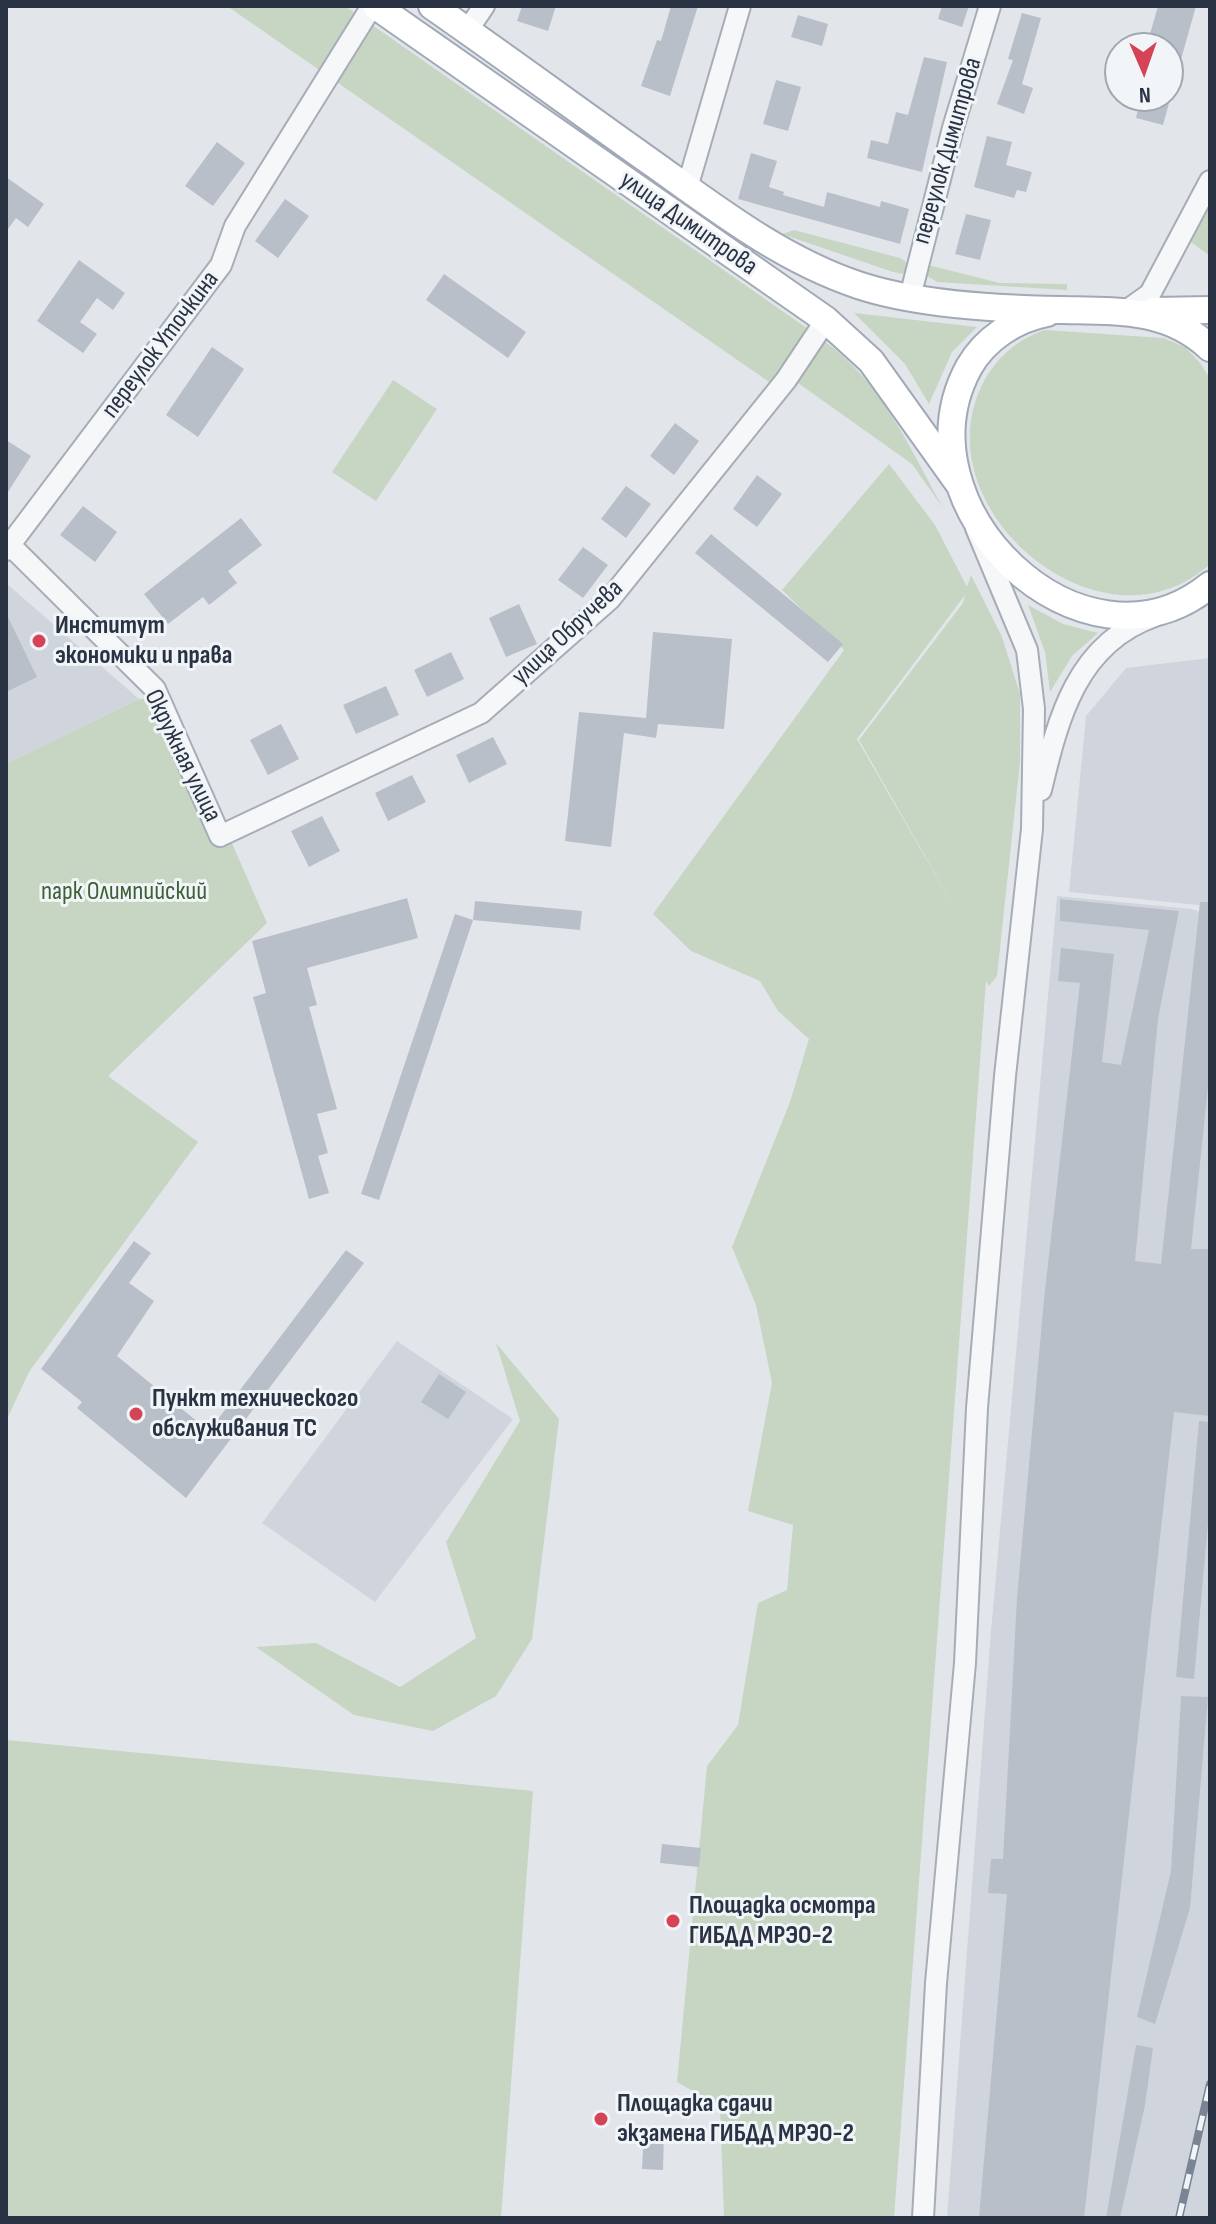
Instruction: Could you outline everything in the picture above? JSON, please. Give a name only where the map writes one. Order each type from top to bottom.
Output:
[{"type":"main road","name":"улица Димитрова","points":[[374,6],[826,320],[880,371],[959,484]]},
{"type":"main road","name":"улица Димитрова","points":[[432,6],[687,188],[804,263],[858,285],[910,297],[1062,310],[1126,311],[1170,321],[1210,348]]},
{"type":"main road","name":"улица Димитрова","points":[[1062,310],[1011,326],[986,344],[973,361],[950,419],[950,449],[969,509],[1002,557],[1049,593],[1084,608],[1135,615],[1210,613]]},
{"type":"main road","points":[[1126,311],[1210,310]]},
{"type":"main road","points":[[1167,612],[1210,585]]},
{"type":"street","name":"переулок Уточкина","points":[[8,545],[221,265],[235,226],[374,6]]},
{"type":"street","points":[[467,31],[484,6]]},
{"type":"street","points":[[687,188],[740,6]]},
{"type":"street","name":"переулок Димитрова","points":[[910,297],[953,128],[990,6]]},
{"type":"street","points":[[1126,311],[1150,294],[1210,181]]},
{"type":"street","name":"улица Обручева","points":[[220,836],[481,713],[610,599],[786,380],[826,320]]},
{"type":"street","points":[[923,2218],[936,1983],[965,1663],[978,1392],[1005,1076],[1032,829],[1034,709],[1027,650],[969,509]]},
{"type":"street","name":"Окружная улица","points":[[8,545],[155,689],[220,836]]},
{"type":"street","points":[[1032,829],[1057,725],[1073,684],[1118,633],[1167,612]]},
{"type":"shaded area","name":"Институт экономики и права","points":[[6,583],[139,699],[6,764]]},
{"type":"shaded area","points":[[1210,658],[1208,906],[1069,892],[1086,716],[1126,668]]},
{"type":"shaded area","points":[[1057,896],[1192,909],[1210,916],[1210,2218],[947,2218],[991,1631]]},
{"type":"shaded area","points":[[397,1341],[513,1419],[375,1602],[262,1523]]},
{"type":"green space","points":[[227,6],[345,6],[811,331],[772,384]]},
{"type":"green space","points":[[1210,202],[1210,256],[1191,242]]},
{"type":"green space","points":[[794,230],[900,258],[909,264],[903,274],[893,272],[782,234]]},
{"type":"green space","points":[[924,264],[1000,283],[1067,284],[1067,290],[937,282],[924,274]]},
{"type":"green space","points":[[854,313],[977,327],[952,352],[929,404],[905,364]]},
{"type":"green space","points":[[1045,330],[1163,338],[1185,347],[1210,379],[1210,564],[1167,590],[1120,595],[1074,583],[1033,558],[999,522],[977,479],[970,432],[982,385],[1008,351]]},
{"type":"green space","points":[[820,338],[860,373],[876,394],[905,438],[943,508],[912,464],[791,378]]},
{"type":"green space","points":[[393,380],[437,409],[376,501],[332,472]]},
{"type":"green space","points":[[889,464],[935,525],[967,587],[971,575],[1002,637],[1020,694],[1020,762],[997,976],[989,986],[986,981],[894,2218],[724,2218],[720,2106],[677,2082],[707,1766],[738,1725],[758,1603],[787,1590],[793,1525],[748,1511],[772,1383],[756,1305],[732,1247],[790,1102],[809,1039],[778,1011],[760,981],[691,951],[653,914],[844,650],[782,590]],"holes":[[[965,595],[963,603],[859,740],[962,921],[857,739]]]},
{"type":"green space","points":[[1028,605],[1063,624],[1098,633],[1072,656],[1050,692],[1045,652]]},
{"type":"green space","name":"парк Олимпийский","points":[[168,698],[267,923],[108,1076],[198,1142],[29,1372],[6,1421],[6,764],[139,699]]},
{"type":"green space","points":[[496,1343],[559,1419],[532,1639],[496,1696],[433,1731],[354,1715],[256,1647],[316,1643],[400,1687],[476,1638],[446,1542],[520,1421]]},
{"type":"green space","points":[[6,1740],[533,1791],[501,2218],[6,2218]]},
{"type":"building","points":[[522,6],[556,6],[548,31],[517,21]]},
{"type":"building","points":[[671,6],[698,6],[670,96],[641,86],[657,40],[661,41]]},
{"type":"building","points":[[942,6],[969,6],[962,27],[938,19]]},
{"type":"building","points":[[1158,6],[1196,6],[1184,49],[1184,32],[1151,32]]},
{"type":"building","points":[[1022,13],[1041,18],[1022,84],[1033,88],[1024,114],[997,104],[1013,60],[1008,59]]},
{"type":"building","points":[[798,15],[828,24],[822,46],[791,37]]},
{"type":"building","points":[[924,57],[947,62],[922,172],[867,158],[871,140],[888,144],[896,112],[908,115]]},
{"type":"building","points":[[776,80],[801,87],[788,131],[763,124]]},
{"type":"building","points":[[1137,112],[1167,112],[1163,125],[1136,118]]},
{"type":"building","points":[[987,136],[1012,142],[1006,165],[1032,172],[1026,192],[1017,190],[1014,198],[974,187]]},
{"type":"building","points":[[217,142],[245,163],[213,206],[185,186]]},
{"type":"building","points":[[751,153],[777,161],[769,187],[784,192],[783,195],[824,207],[827,192],[880,207],[881,201],[909,209],[900,244],[738,199]]},
{"type":"building","points":[[6,177],[44,204],[28,227],[16,218],[6,232]]},
{"type":"building","points":[[285,199],[309,216],[278,258],[255,241]]},
{"type":"building","points":[[966,214],[991,220],[980,260],[955,254]]},
{"type":"building","points":[[79,260],[125,293],[113,310],[97,298],[80,322],[97,334],[83,353],[37,321]]},
{"type":"building","points":[[444,274],[526,332],[508,358],[426,300]]},
{"type":"building","points":[[212,347],[244,369],[198,437],[166,415]]},
{"type":"building","points":[[675,423],[699,441],[674,475],[650,456]]},
{"type":"building","points":[[6,440],[31,456],[6,495]]},
{"type":"building","points":[[757,475],[782,494],[757,527],[733,509]]},
{"type":"building","points":[[626,486],[651,504],[626,538],[601,519]]},
{"type":"building","points":[[83,506],[117,532],[95,562],[60,535]]},
{"type":"building","points":[[241,518],[262,545],[228,571],[237,583],[209,605],[203,597],[168,624],[144,594]]},
{"type":"building","points":[[711,534],[843,644],[828,662],[695,553]]},
{"type":"building","points":[[583,547],[608,565],[583,598],[558,580]]},
{"type":"building","points":[[519,604],[537,644],[506,657],[489,618]]},
{"type":"building","points":[[6,613],[37,677],[6,692]]},
{"type":"building","points":[[653,632],[732,639],[724,729],[658,724],[656,738],[624,733],[611,847],[565,841],[579,712],[646,718]]},
{"type":"building","points":[[451,652],[464,679],[427,697],[414,670]]},
{"type":"building","points":[[386,686],[399,715],[356,734],[343,705]]},
{"type":"building","points":[[281,724],[299,759],[268,775],[250,740]]},
{"type":"building","points":[[493,737],[507,764],[469,783],[456,755]]},
{"type":"building","points":[[412,775],[426,802],[388,821],[375,793]]},
{"type":"building","points":[[322,816],[340,851],[309,867],[291,831]]},
{"type":"building","points":[[407,898],[418,938],[307,968],[317,1005],[309,1007],[337,1109],[317,1114],[328,1153],[318,1156],[329,1193],[309,1199],[253,997],[266,993],[252,941]]},
{"type":"building","points":[[1060,899],[1179,911],[1158,1019],[1135,1261],[1161,1264],[1200,902],[1210,902],[1210,1068],[1191,1249],[1210,1249],[1210,1416],[1174,1412],[1084,2218],[979,2218],[1007,1894],[988,1893],[991,1859],[1003,1859],[1017,1598],[1044,1299],[1080,983],[1058,981],[1061,948],[1114,954],[1102,1062],[1121,1065],[1149,930],[1060,921]]},
{"type":"building","points":[[475,901],[582,911],[580,930],[473,920]]},
{"type":"building","points":[[455,914],[473,920],[379,1200],[361,1194]]},
{"type":"building","points":[[134,1241],[151,1253],[129,1283],[154,1301],[117,1356],[209,1431],[346,1250],[364,1263],[186,1498],[77,1408],[82,1402],[41,1369]]},
{"type":"building","points":[[439,1374],[466,1392],[448,1419],[421,1402]]},
{"type":"building","points":[[1199,1421],[1210,1422],[1210,1501],[1194,1679],[1176,1677]]},
{"type":"building","points":[[1181,1696],[1208,1697],[1190,1908],[1155,2024],[1137,2017],[1171,1871]]},
{"type":"building","points":[[662,1844],[701,1848],[699,1867],[660,1863]]},
{"type":"building","points":[[1136,2045],[1153,2048],[1145,2105],[1120,2218],[1106,2218]]},
{"type":"building","points":[[644,2131],[664,2132],[663,2170],[642,2169]]},
{"type":"railway","points":[[1179,2218],[1210,2084]]},
{"type":"place","name":"Институт экономики и права","points":[[39,641]]},
{"type":"place","name":"Пункт технического обслуживания ТС","points":[[136,1414]]},
{"type":"place","name":"Площадка осмотра ГИБДД МРЭО-2","points":[[673,1921]]},
{"type":"place","name":"Площадка сдачи экзамена ГИБДД МРЭО-2","points":[[601,2119]]}]
